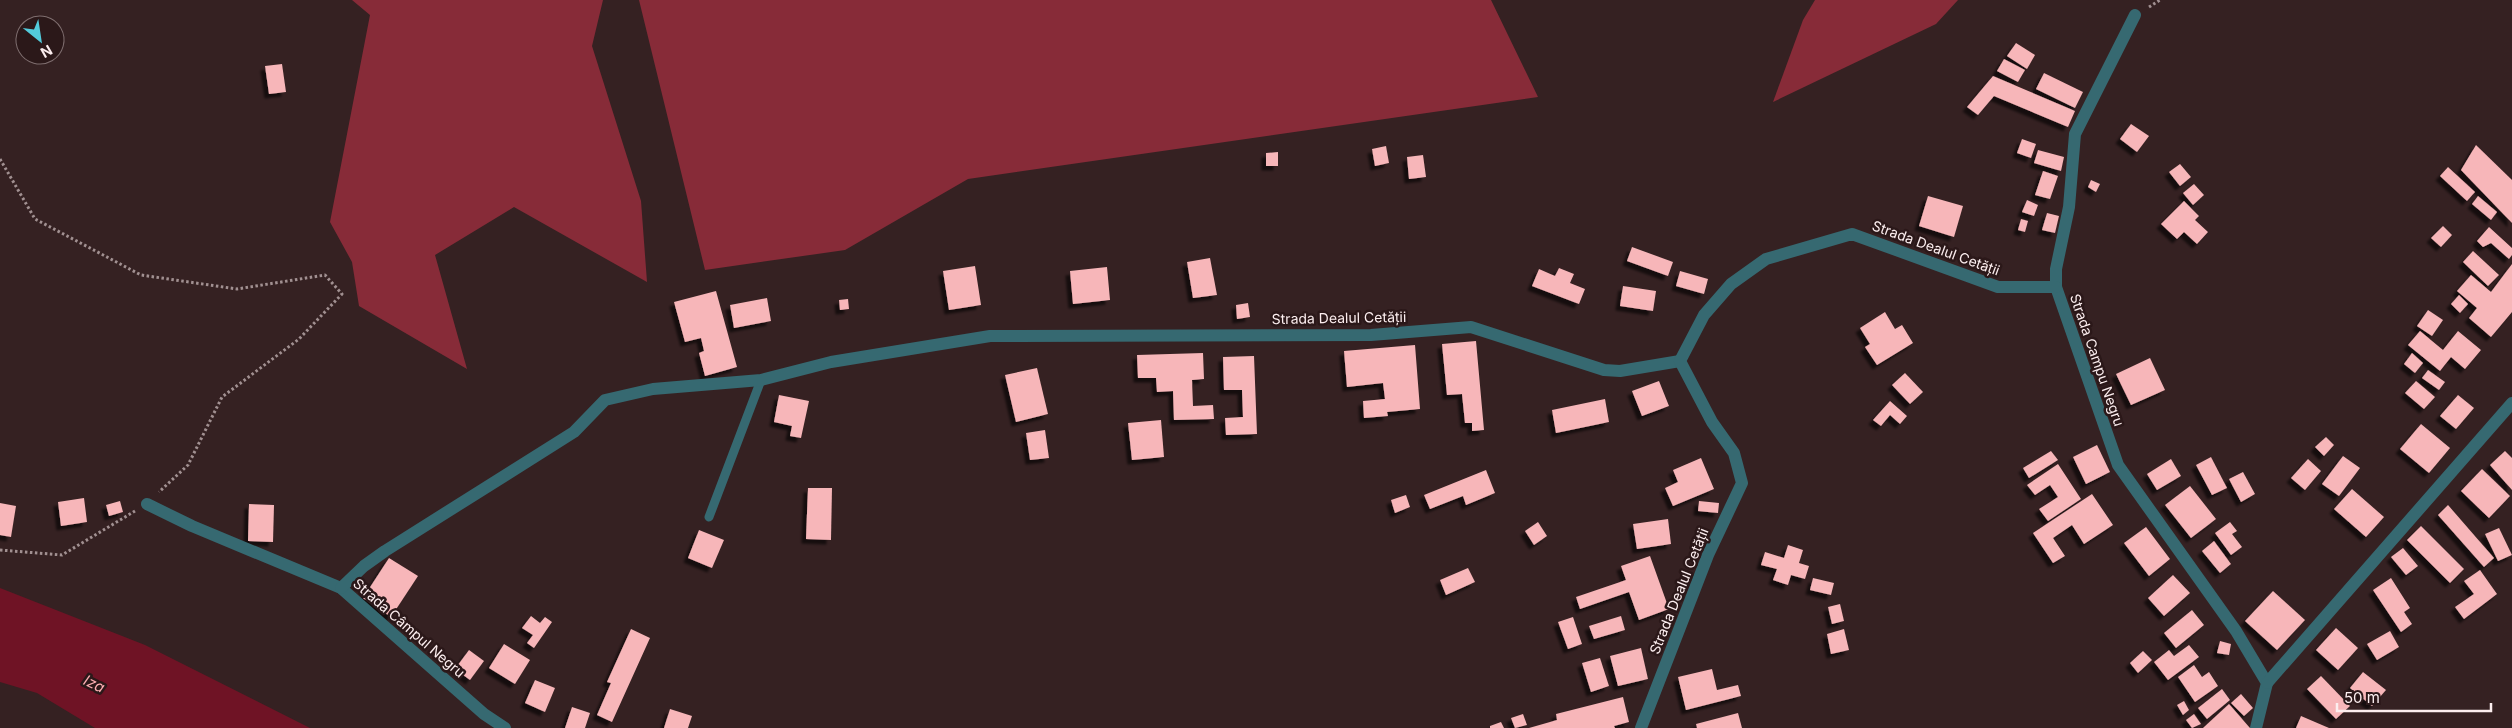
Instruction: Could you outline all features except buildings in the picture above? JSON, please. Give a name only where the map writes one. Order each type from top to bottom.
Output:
[{"type":"street","name":"Strada Campu Negru","points":[[2135,15],[2075,134],[2069,208],[2056,269],[2056,288],[2118,465],[2236,631],[2267,683]]},
{"type":"street","name":"Strada Dealul Cetății","points":[[1680,361],[1704,315],[1731,284],[1766,259],[1852,234],[1998,287],[2056,288]]},
{"type":"street","name":"Strada Dealul Cetății","points":[[341,588],[364,566],[385,551],[574,432],[605,400],[653,389],[761,380],[831,362],[990,336],[1371,334],[1471,327],[1604,370],[1620,371],[1680,361]]},
{"type":"street","name":"Strada Dealul Cetății","points":[[1641,728],[1708,555],[1742,483],[1734,454],[1712,422],[1680,361]]},
{"type":"street","points":[[2256,728],[2267,683],[2512,403]]},
{"type":"street","name":"Strada Câmpul Negru","points":[[147,504],[192,526],[341,588],[484,714],[505,728]]},
{"type":"lane","points":[[709,517],[761,380]]},
{"type":"path","points":[[0,159],[35,219],[141,275],[236,289],[325,275],[342,294],[299,339],[222,397],[188,465],[147,504],[62,555],[0,550]]},
{"type":"shaded area","points":[[352,0],[603,0],[592,46],[641,201],[647,282],[514,207],[435,255],[467,369],[359,306],[352,262],[330,222],[370,15]]},
{"type":"shaded area","points":[[639,0],[1491,0],[1538,97],[968,179],[845,250],[705,270]]},
{"type":"shaded area","points":[[1815,0],[1958,0],[1936,24],[1773,102],[1803,20]]},
{"type":"water","name":"Iza","points":[[0,588],[145,645],[310,728],[95,728],[37,693],[0,682]]}]
